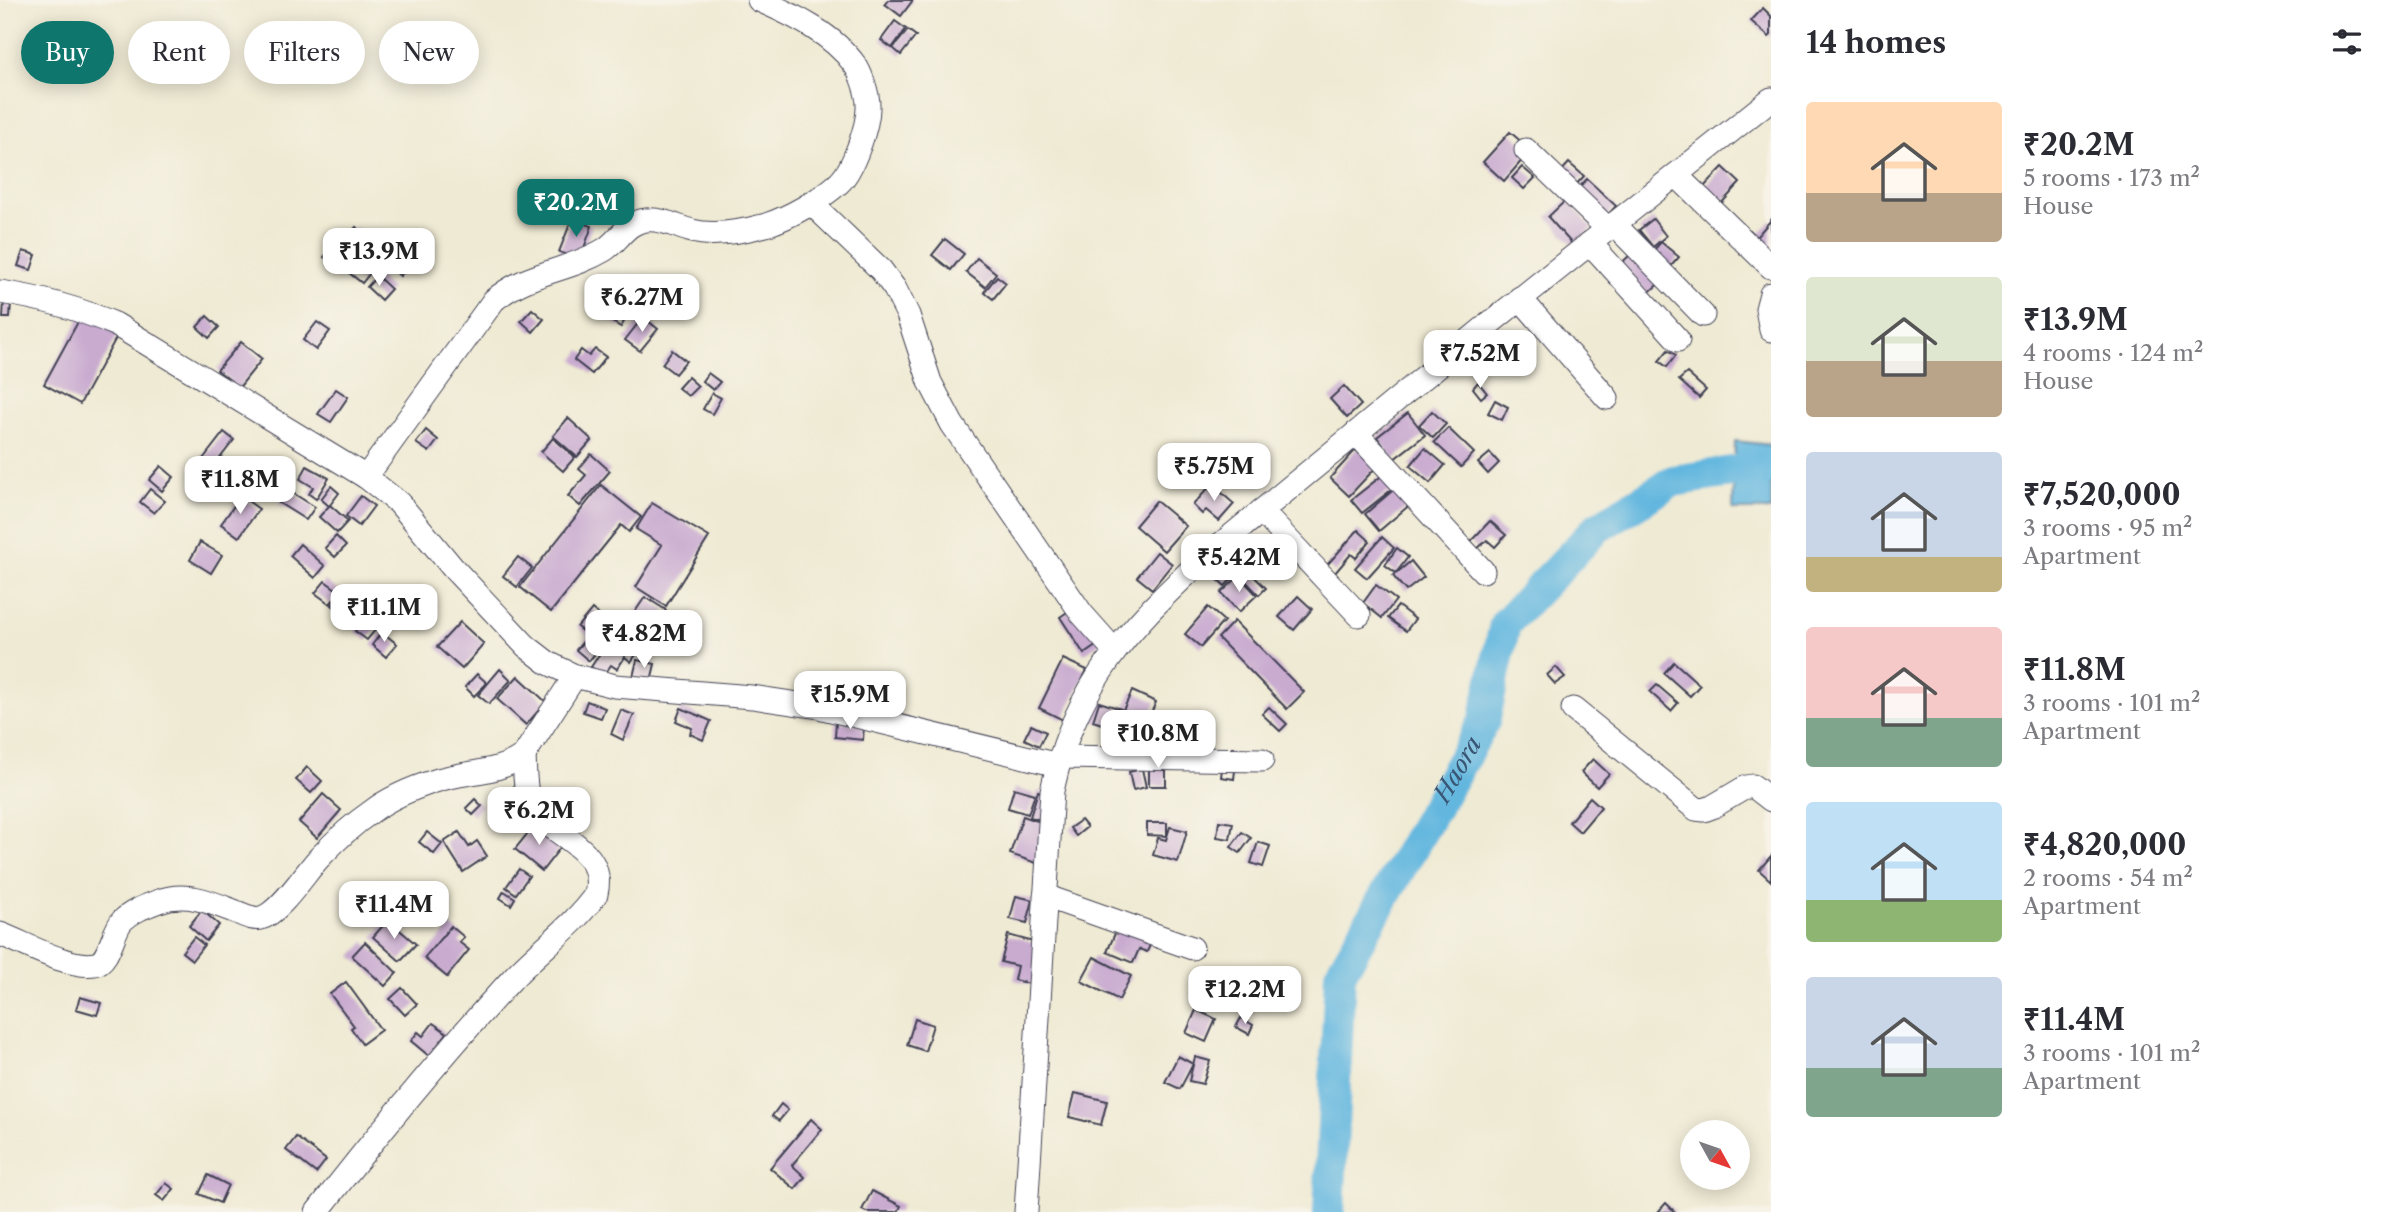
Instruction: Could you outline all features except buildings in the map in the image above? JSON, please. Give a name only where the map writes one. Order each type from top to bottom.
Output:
[{"type":"street","points":[[366,477],[494,300],[509,287],[606,248],[623,230],[645,219],[663,221],[695,232],[724,233],[766,225],[811,203],[841,181],[856,155],[869,104],[857,67],[827,38],[780,9],[759,0]]},
{"type":"street","points":[[1026,1212],[1052,791],[1072,725],[1092,682],[1114,650],[1173,586],[1520,299],[1771,99]]},
{"type":"street","points":[[1526,150],[1604,232],[1703,315]]},
{"type":"street","points":[[1676,175],[1771,267]]},
{"type":"street","points":[[811,203],[881,270],[895,289],[908,315],[930,382],[952,424],[1082,614],[1114,650]]},
{"type":"street","points":[[1604,232],[1678,340]]},
{"type":"street","points":[[0,292],[41,298],[79,309],[115,324],[366,477],[399,503],[453,568],[526,646],[548,663],[575,676],[615,686],[752,697],[819,707],[1059,761],[1262,760]]},
{"type":"street","points":[[1771,294],[1767,309],[1771,330]]},
{"type":"street","points":[[1520,299],[1607,398]]},
{"type":"street","points":[[1356,433],[1483,571]]},
{"type":"street","points":[[1261,511],[1359,615]]},
{"type":"street","points":[[0,934],[54,956],[80,964],[96,964],[102,961],[120,923],[135,911],[163,899],[200,899],[252,918],[264,917],[276,909],[328,848],[373,810],[438,780],[493,769],[513,763],[524,755],[575,676]]},
{"type":"street","points":[[1573,709],[1696,809],[1704,810],[1746,787],[1753,786],[1771,800]]},
{"type":"street","points":[[317,1212],[386,1123],[463,1034],[515,976],[596,894],[597,874],[582,850],[534,810],[528,799],[524,755]]},
{"type":"street","points":[[1045,896],[1192,948]]},
{"type":"water","points":[[1735,441],[1771,445],[1771,510],[1733,510]]},
{"type":"waterway","name":"Haora","points":[[1329,1212],[1340,974],[1484,722],[1505,624],[1597,528],[1673,481],[1771,468]]}]
